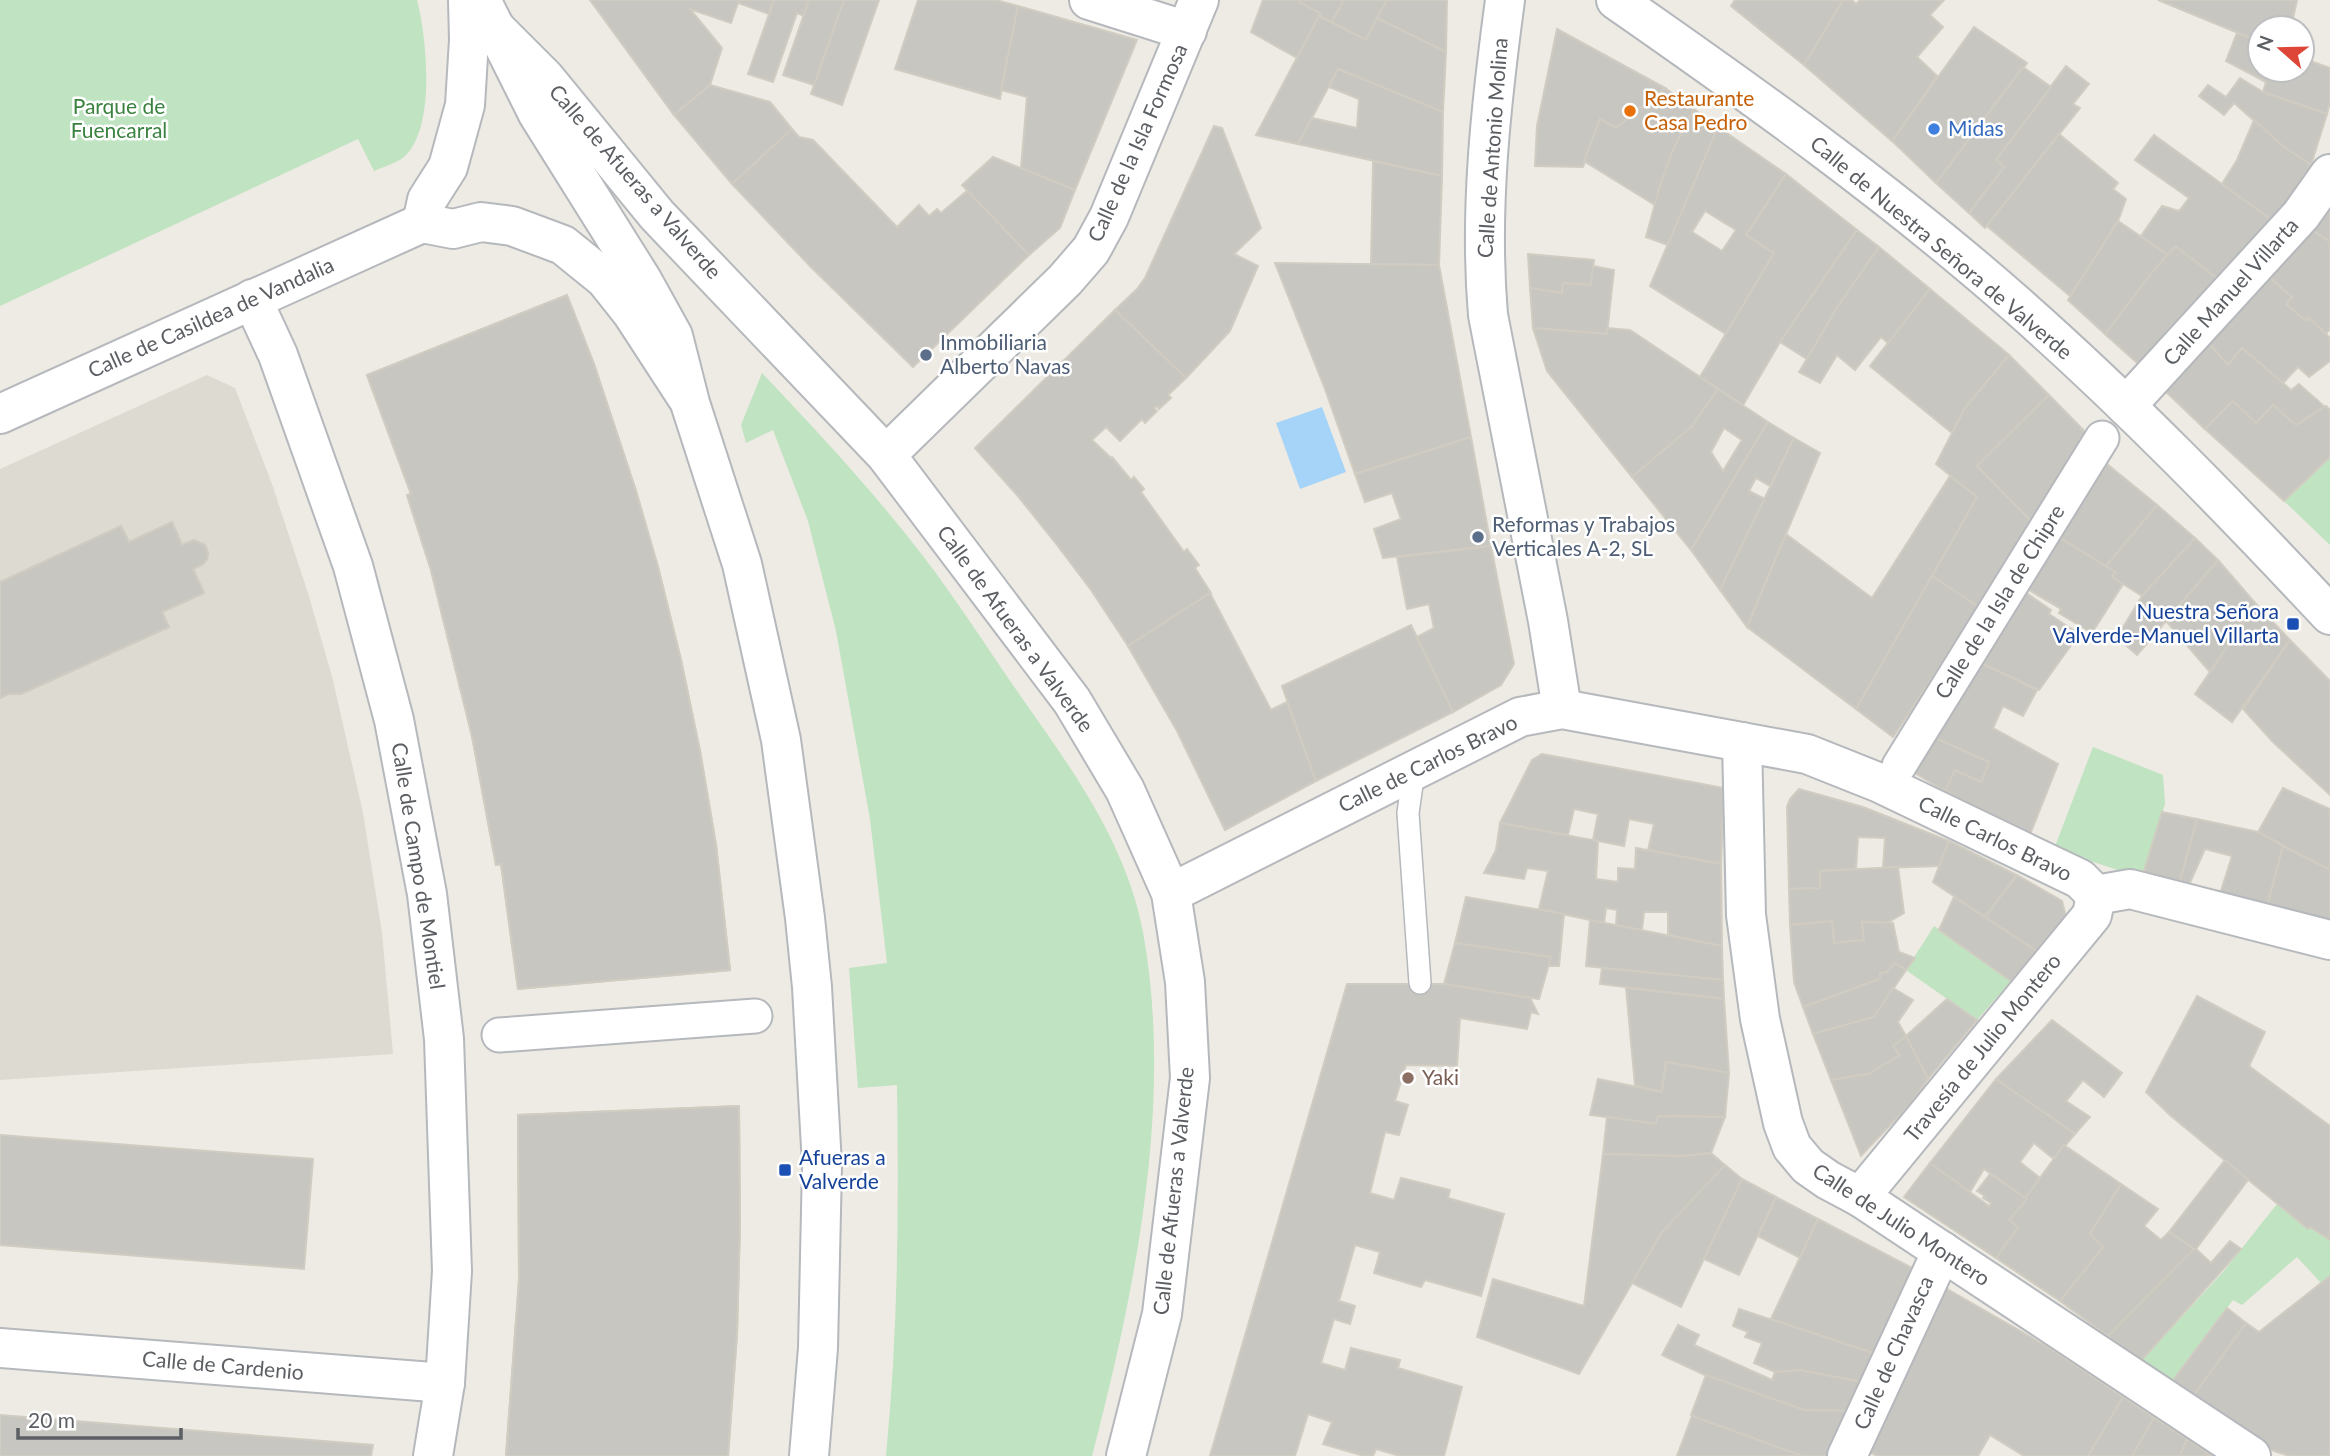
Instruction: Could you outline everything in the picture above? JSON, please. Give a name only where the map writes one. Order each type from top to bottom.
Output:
[{"type":"street","points":[[468,0],[469,40],[465,105],[447,167],[427,200],[422,223],[453,229],[481,222],[512,226],[563,244],[606,279],[632,313],[690,403]]},
{"type":"street","points":[[1089,0],[1193,15]]},
{"type":"street","name":"Calle de Antonio Molina","points":[[1505,0],[1494,79],[1484,229],[1484,272],[1488,315],[1548,621],[1562,709]]},
{"type":"street","name":"Calle de Nuestra Señora de Valverde","points":[[1616,0],[1786,121],[1904,211],[2016,305],[2126,406],[2330,615]]},
{"type":"street","name":"Calle de Afueras a Valverde","points":[[489,14],[538,114],[642,280],[673,336],[690,403],[743,564],[781,740],[812,987],[822,1165],[818,1348],[809,1456]]},
{"type":"street","name":"Calle de Afueras a Valverde","points":[[489,14],[657,215],[886,455],[1072,701],[1125,790],[1171,893],[1185,982],[1190,1077],[1162,1314],[1126,1456]]},
{"type":"street","name":"Calle de la Isla Formosa","points":[[886,455],[1065,280],[1091,250],[1109,217],[1193,15]]},
{"type":"street","name":"Calle Manuel Villarta","points":[[2126,406],[2301,215],[2330,174]]},
{"type":"street","name":"Calle de Casildea de Vandalia","points":[[0,414],[422,223]]},
{"type":"street","name":"Calle de Campo de Montiel","points":[[252,299],[278,355],[353,566],[394,720],[427,894],[444,1039],[452,1271],[445,1383],[433,1456]]},
{"type":"street","name":"Calle de la Isla de Chipre","points":[[1899,766],[2102,439]]},
{"type":"street","name":"Calle de Carlos Bravo","points":[[1171,893],[1520,717],[1562,709],[1742,742]]},
{"type":"street","name":"Calle Carlos Bravo","points":[[1742,742],[1807,754],[1880,783],[2080,879],[2096,895],[2130,889],[2330,940]]},
{"type":"street","name":"Calle de Julio Montero","points":[[1742,742],[1746,915],[1760,1019],[1783,1123],[1793,1147],[1808,1166],[1828,1180],[1860,1197],[2251,1456]]},
{"type":"street","name":"Travesía de Julio Montero","points":[[1860,1197],[2092,915],[2096,895]]},
{"type":"street","points":[[499,1035],[755,1016]]},
{"type":"street","name":"Calle de Chavasca","points":[[1847,1456],[1942,1251]]},
{"type":"street","name":"Calle de Cardenio","points":[[0,1348],[445,1383]]},
{"type":"lane","points":[[1414,770],[1408,813],[1420,983]]},
{"type":"shaded area","points":[[207,375],[235,388],[272,484],[333,680],[363,813],[382,933],[393,1054],[0,1080],[0,469]]},
{"type":"green space","name":"Parque de Fuencarral","points":[[0,0],[417,0],[426,59],[425,105],[421,126],[414,144],[404,157],[389,165],[374,171],[358,139],[0,306]]},
{"type":"green space","points":[[762,373],[865,485],[947,589],[1093,805],[1123,866],[1135,899],[1143,932],[1151,997],[1154,1062],[1152,1129],[1135,1263],[1092,1456],[886,1456],[897,1271],[897,1085],[858,1088],[849,968],[887,963],[870,819],[836,631],[808,521],[773,430],[746,443],[741,425]]},
{"type":"green space","points":[[2330,457],[2330,545],[2284,501]]},
{"type":"green space","points":[[2093,747],[2163,775],[2165,804],[2142,878],[2054,849]]},
{"type":"green space","points":[[1934,926],[2011,981],[1977,1020],[1906,970]]},
{"type":"green space","points":[[2277,1204],[2308,1229],[2310,1227],[2330,1240],[2330,1276],[2321,1283],[2297,1257],[2242,1305],[2233,1300],[2171,1383],[2141,1361],[2223,1272]]},
{"type":"water","points":[[1322,407],[1346,472],[1300,489],[1276,423]]},
{"type":"building","points":[[590,0],[739,0],[731,23],[690,9],[722,48],[710,85],[674,115]]},
{"type":"building","points":[[739,0],[774,0],[769,14],[738,3]]},
{"type":"building","points":[[774,0],[809,0],[804,16],[797,13],[773,82],[748,74]]},
{"type":"building","points":[[809,0],[844,0],[814,85],[783,75]]},
{"type":"building","points":[[844,0],[879,0],[842,105],[811,94]]},
{"type":"building","points":[[918,0],[996,0],[1018,6],[1000,99],[895,69]]},
{"type":"building","points":[[1263,0],[1301,0],[1300,2],[1321,14],[1297,58],[1251,32]]},
{"type":"building","points":[[1344,0],[1332,22],[1319,16],[1321,14],[1300,2]]},
{"type":"building","points":[[1344,0],[1387,0],[1366,40],[1332,22]]},
{"type":"building","points":[[1387,0],[1447,0],[1446,52],[1377,18]]},
{"type":"building","points":[[1735,0],[1843,0],[1804,65],[1731,6]]},
{"type":"building","points":[[1843,0],[1852,0],[1856,4],[1860,0],[1944,0],[1930,15],[1943,27],[1917,57],[1937,76],[1892,141],[1804,65]]},
{"type":"building","points":[[2158,0],[2297,0],[2294,14],[2246,14],[2246,36]]},
{"type":"building","points":[[1018,6],[1137,40],[1075,190],[1021,168],[1027,97],[1001,90]]},
{"type":"building","points":[[1319,16],[1366,40],[1377,18],[1446,52],[1443,112],[1338,69],[1298,144],[1256,135]]},
{"type":"building","points":[[1974,27],[2027,63],[1936,183],[1892,141]]},
{"type":"building","points":[[1557,29],[1665,88],[1616,128],[1600,119],[1583,167],[1535,166],[1537,126]]},
{"type":"building","points":[[2237,33],[2246,37],[2246,72],[2226,61]]},
{"type":"building","points":[[2316,63],[2330,68],[2330,102],[2327,114],[2263,92],[2265,84],[2316,84]]},
{"type":"building","points":[[2066,66],[2089,84],[2073,104],[2080,108],[1985,228],[1969,213],[2004,167],[1996,160]]},
{"type":"building","points":[[2023,67],[2051,87],[1996,160],[2004,167],[1969,213],[1936,183]]},
{"type":"building","points":[[1338,69],[1443,112],[1442,176],[1298,144],[1312,118],[1357,128],[1359,99],[1329,87]]},
{"type":"building","points":[[2240,78],[2263,92],[2327,114],[2311,165],[2284,147],[2234,103],[2224,115],[2199,96],[2208,85],[2226,97]]},
{"type":"building","points":[[710,85],[770,102],[792,129],[732,184],[674,115]]},
{"type":"building","points":[[1665,88],[1694,109],[1672,152],[1655,205],[1584,161],[1600,119],[1616,128]]},
{"type":"building","points":[[1694,109],[1718,127],[1668,245],[1646,237],[1672,152]]},
{"type":"building","points":[[2254,120],[2284,147],[2311,165],[2273,221],[2222,184],[2237,160]]},
{"type":"building","points":[[1214,126],[1222,128],[1261,228],[1234,254],[1258,266],[1230,331],[1186,378],[1115,310],[1145,278]]},
{"type":"building","points":[[1718,127],[1786,174],[1746,235],[1774,253],[1726,334],[1650,286]],"holes":[[[1705,211],[1736,230],[1722,251],[1692,232]]]},
{"type":"building","points":[[792,129],[799,137],[813,140],[897,227],[919,205],[929,216],[937,209],[941,213],[968,190],[1029,255],[913,367],[810,266],[732,184]]},
{"type":"building","points":[[2059,134],[2118,183],[2113,189],[2126,199],[2118,221],[2070,296],[1987,226]]},
{"type":"building","points":[[2154,135],[2273,221],[2223,283],[2175,246],[2168,255],[2141,236],[2162,206],[2179,211],[2189,198],[2135,160]]},
{"type":"building","points":[[993,157],[1075,190],[1060,228],[1029,255],[962,185]]},
{"type":"building","points":[[1373,161],[1442,176],[1439,265],[1371,264]]},
{"type":"building","points":[[1786,174],[1857,230],[1780,342],[1743,405],[1700,377],[1774,253],[1746,235]]},
{"type":"building","points":[[2330,203],[2330,242],[2309,228]]},
{"type":"building","points":[[2118,221],[2168,255],[2105,334],[2068,300]]},
{"type":"building","points":[[2309,228],[2330,242],[2330,329],[2326,334],[2309,318],[2306,321],[2286,304],[2292,297],[2267,275]]},
{"type":"building","points":[[1857,230],[1879,247],[1838,306],[1807,359],[1780,342]]},
{"type":"building","points":[[2175,246],[2223,283],[2143,368],[2105,334]]},
{"type":"building","points":[[1879,247],[1930,289],[1888,343],[1881,337],[1855,370],[1837,355],[1820,383],[1799,372],[1838,306]]},
{"type":"building","points":[[1528,254],[1594,260],[1591,285],[1563,283],[1562,293],[1530,288]]},
{"type":"building","points":[[1275,263],[1439,265],[1471,437],[1355,474]]},
{"type":"building","points":[[1593,266],[1614,270],[1607,334],[1533,328],[1530,288],[1562,293],[1563,283],[1591,285]]},
{"type":"building","points":[[2267,275],[2292,297],[2286,304],[2306,321],[2309,318],[2330,338],[2330,361],[2309,377],[2298,367],[2283,383],[2242,348],[2228,365],[2206,340]]},
{"type":"building","points":[[1930,289],[2009,355],[1965,408],[1952,433],[1870,366]]},
{"type":"building","points":[[567,295],[594,364],[636,491],[681,660],[716,845],[730,970],[518,989],[501,864],[496,865],[472,736],[431,570],[407,495],[411,494],[367,375]],"holes":[[[550,429],[563,489],[511,502],[495,441],[509,437],[515,442],[534,437],[537,432]],[[583,551],[598,611],[585,614],[578,610],[559,614],[555,622],[544,625],[528,564],[541,561],[547,565],[567,562],[571,553]],[[613,673],[628,734],[616,737],[608,732],[589,737],[585,744],[574,748],[558,688]],[[638,798],[653,858],[642,862],[633,856],[614,861],[610,869],[599,871],[584,811]]]},
{"type":"building","points":[[567,295],[594,364],[636,491],[681,660],[716,845],[730,970],[518,989],[501,864],[496,865],[472,736],[431,570],[407,495],[411,494],[367,375]]},
{"type":"building","points":[[1115,310],[1186,378],[1168,395],[1171,398],[1159,409],[1157,406],[1154,408],[1157,411],[1145,423],[1142,419],[1120,441],[1106,427],[1092,440],[1112,457],[1131,480],[1134,477],[1144,489],[1141,492],[1184,552],[1187,549],[1199,565],[1195,568],[1211,593],[1128,646],[1054,541],[975,448]]},
{"type":"building","points":[[1533,328],[1607,334],[1607,328],[1630,330],[1718,389],[1692,426],[1632,477],[1547,371]]},
{"type":"building","points":[[2206,340],[2228,365],[2242,348],[2291,390],[2299,384],[2325,407],[2296,425],[2273,405],[2256,423],[2233,401],[2205,429],[2160,386]]},
{"type":"building","points":[[2009,355],[2049,395],[1977,466],[2035,525],[1979,607],[1932,576],[1977,497],[1936,464],[1965,408]]},
{"type":"building","points":[[1718,389],[1768,422],[1691,550],[1632,477],[1692,426]],"holes":[[[1724,428],[1742,440],[1723,471],[1711,452]]]},
{"type":"building","points":[[2049,395],[2091,438],[2035,525],[1977,466]]},
{"type":"building","points":[[2233,401],[2256,423],[2273,405],[2296,425],[2326,406],[2330,410],[2330,457],[2284,501],[2205,429]]},
{"type":"building","points":[[1768,422],[1794,438],[1770,486],[1756,478],[1749,491],[1765,499],[1720,590],[1691,550]]},
{"type":"building","points":[[1471,437],[1491,546],[1383,558],[1374,529],[1401,519],[1392,493],[1365,502],[1355,474]]},
{"type":"building","points":[[1794,438],[1820,453],[1747,627],[1720,590]]},
{"type":"building","points":[[2107,464],[2157,505],[2106,566],[2057,536]]},
{"type":"building","points":[[1950,476],[1977,497],[1856,709],[1747,627],[1786,534],[1872,598]]},
{"type":"building","points":[[2157,505],[2195,538],[2142,596],[2112,577],[2115,572],[2106,566]]},
{"type":"building","points":[[172,522],[182,545],[194,540],[205,545],[207,559],[193,569],[204,593],[162,612],[169,627],[21,694],[9,694],[0,698],[0,582],[121,526],[129,542]]},
{"type":"building","points":[[172,522],[182,545],[194,540],[205,545],[207,559],[193,569],[204,593],[162,612],[169,627],[21,694],[9,694],[0,698],[0,582],[121,526],[129,542]]},
{"type":"building","points":[[2057,536],[2115,572],[2112,577],[2123,584],[2092,633],[2059,613],[2061,609],[2024,587]]},
{"type":"building","points":[[2195,538],[2218,560],[2137,655],[2117,637],[2142,596]]},
{"type":"building","points":[[1491,546],[1514,664],[1501,685],[1453,712],[1417,637],[1434,628],[1429,604],[1407,609],[1397,557]]},
{"type":"building","points":[[2218,560],[2256,604],[2210,672],[2166,621]]},
{"type":"building","points":[[1932,576],[1979,607],[1893,737],[1856,709]]},
{"type":"building","points":[[2022,590],[2051,610],[2049,614],[2079,634],[2039,690],[1979,662]]},
{"type":"building","points":[[1210,593],[1271,710],[1287,702],[1316,781],[1225,830],[1177,731],[1128,646]]},
{"type":"building","points":[[2256,604],[2290,640],[2232,722],[2195,694]]},
{"type":"building","points":[[1411,625],[1453,712],[1316,781],[1282,686]]},
{"type":"building","points":[[2290,640],[2330,681],[2330,795],[2273,742],[2243,709]]},
{"type":"building","points":[[1979,662],[2037,690],[2023,716],[2003,706],[1993,728],[2058,764],[2029,837],[1945,791],[1955,770],[1981,782],[1989,762],[1933,737]]},
{"type":"building","points":[[1933,737],[1989,762],[1981,782],[1955,770],[1945,791],[1913,772]]},
{"type":"building","points":[[1542,754],[1724,788],[1721,864],[1648,850],[1654,824],[1629,819],[1624,846],[1593,840],[1598,814],[1574,809],[1568,835],[1500,823],[1532,760]]},
{"type":"building","points":[[2283,788],[2330,809],[2330,870],[2258,832]]},
{"type":"building","points":[[1799,789],[1863,807],[1949,841],[1939,866],[1883,868],[1885,838],[1858,837],[1856,869],[1820,871],[1820,888],[1789,889],[1787,807]]},
{"type":"building","points":[[2162,812],[2197,819],[2179,885],[2142,878]]},
{"type":"building","points":[[2197,819],[2258,832],[2283,846],[2267,907],[2220,894],[2232,856],[2205,849],[2188,887],[2179,885]]},
{"type":"building","points":[[1500,823],[1598,841],[1596,879],[1618,882],[1618,868],[1635,869],[1636,848],[1721,864],[1722,946],[1668,935],[1668,912],[1644,912],[1642,930],[1616,925],[1617,910],[1606,908],[1604,923],[1539,909],[1548,871],[1527,868],[1524,879],[1484,873],[1496,850]]},
{"type":"building","points":[[1949,841],[2017,875],[1985,917],[1933,882]]},
{"type":"building","points":[[2283,846],[2330,870],[2330,924],[2267,907]]},
{"type":"building","points":[[1898,867],[1904,913],[1887,923],[1862,922],[1864,940],[1834,943],[1832,921],[1790,925],[1789,889],[1820,888],[1820,871]]},
{"type":"building","points":[[2017,875],[2062,901],[2066,917],[2038,952],[1985,917]]},
{"type":"building","points":[[1466,897],[1564,914],[1559,966],[1548,966],[1551,957],[1455,943]]},
{"type":"building","points":[[1954,897],[2038,952],[2011,981],[1939,930]]},
{"type":"building","points":[[1590,920],[1722,946],[1723,980],[1586,966]]},
{"type":"building","points":[[1832,921],[1834,943],[1864,940],[1862,922],[1893,923],[1899,952],[1915,958],[1906,970],[1895,963],[1887,972],[1880,973],[1880,979],[1803,1007],[1794,982],[1790,925]]},
{"type":"building","points":[[1455,943],[1551,957],[1539,999],[1444,984]]},
{"type":"building","points":[[1895,963],[1906,970],[1874,1017],[1813,1034],[1803,1007],[1880,979],[1880,973],[1887,972]]},
{"type":"building","points":[[1602,968],[1723,980],[1724,999],[1600,984]]},
{"type":"building","points":[[1347,984],[1444,984],[1530,998],[1538,1014],[1531,1012],[1527,1029],[1460,1018],[1457,1066],[1406,1065],[1395,1101],[1408,1105],[1399,1135],[1385,1132],[1370,1193],[1394,1200],[1401,1178],[1450,1190],[1448,1198],[1504,1214],[1481,1296],[1425,1280],[1421,1287],[1374,1273],[1380,1252],[1355,1245],[1339,1301],[1355,1306],[1350,1324],[1334,1319],[1321,1363],[1345,1370],[1351,1348],[1400,1360],[1398,1368],[1462,1387],[1444,1456],[1400,1456],[1376,1449],[1373,1456],[1364,1456],[1323,1444],[1332,1422],[1308,1414],[1295,1456],[1210,1456]]},
{"type":"building","points":[[1626,988],[1724,999],[1729,1073],[1666,1062],[1662,1092],[1635,1085]]},
{"type":"building","points":[[1893,988],[1913,1000],[1898,1022],[1906,1036],[1893,1046],[1900,1055],[1868,1074],[1831,1080],[1813,1034],[1874,1017]]},
{"type":"building","points":[[2197,996],[2265,1032],[2249,1066],[2330,1126],[2330,1240],[2310,1227],[2308,1229],[2171,1116],[2146,1092]]},
{"type":"building","points":[[1947,999],[1977,1020],[1928,1079],[1906,1036]]},
{"type":"building","points":[[2052,1020],[2122,1073],[2104,1097],[2083,1080],[2066,1101],[2090,1117],[2075,1134],[1996,1079]]},
{"type":"building","points":[[1906,1036],[1928,1079],[1910,1104],[1861,1156],[1831,1080],[1868,1074],[1900,1055],[1893,1046]]},
{"type":"building","points":[[1666,1062],[1729,1073],[1725,1117],[1658,1116],[1656,1124],[1590,1115],[1598,1079],[1662,1092]]},
{"type":"building","points":[[1996,1079],[2075,1134],[2054,1159],[2034,1143],[2020,1162],[2040,1178],[2027,1199],[1984,1169],[1970,1192],[1930,1163]]},
{"type":"building","points":[[739,1106],[737,1334],[728,1456],[506,1456],[519,1280],[518,1115]],"holes":[[[622,1213],[664,1216],[664,1296],[622,1293]],[[619,1341],[661,1343],[657,1415],[614,1410]]]},
{"type":"building","points":[[739,1106],[737,1334],[728,1456],[506,1456],[519,1280],[518,1115]]},
{"type":"building","points":[[1658,1116],[1725,1117],[1711,1153],[1682,1156],[1603,1154],[1607,1117],[1656,1124]]},
{"type":"building","points":[[0,1135],[313,1159],[304,1269],[0,1245]]},
{"type":"building","points":[[2064,1145],[2121,1184],[2090,1234],[2103,1247],[2060,1301],[1996,1258],[2018,1227],[2009,1220]]},
{"type":"building","points":[[1711,1153],[1725,1165],[1662,1232],[1579,1374],[1477,1337],[1493,1279],[1584,1306],[1603,1154],[1682,1156]]},
{"type":"building","points":[[2225,1160],[2248,1180],[2196,1249],[2211,1263],[2230,1241],[2241,1249],[2141,1361],[2108,1336],[2194,1249],[2169,1232]]},
{"type":"building","points":[[1930,1163],[1989,1206],[1991,1203],[1977,1191],[1990,1174],[2027,1199],[2009,1220],[2018,1227],[1996,1258],[1904,1197]]},
{"type":"building","points":[[1725,1165],[1742,1179],[1681,1307],[1632,1283],[1662,1232]]},
{"type":"building","points":[[1742,1179],[1776,1197],[1739,1275],[1704,1259]]},
{"type":"building","points":[[2121,1184],[2158,1209],[2144,1226],[2161,1240],[2169,1232],[2194,1249],[2108,1336],[2060,1301],[2103,1247],[2090,1234]]},
{"type":"building","points":[[1776,1197],[1818,1219],[1800,1258],[1758,1236]]},
{"type":"building","points":[[1818,1219],[1914,1269],[1879,1355],[1771,1319]]},
{"type":"building","points":[[2330,1276],[2330,1456],[2290,1456],[2277,1452],[2263,1446],[2191,1399],[2246,1323],[2259,1332]]},
{"type":"building","points":[[1942,1286],[2048,1347],[2123,1397],[2088,1456],[2024,1456],[1990,1435],[1978,1456],[1877,1456],[1868,1451]]},
{"type":"building","points":[[2227,1308],[2246,1323],[2191,1399],[2171,1383]]},
{"type":"building","points":[[1739,1309],[1879,1355],[1867,1383],[1800,1370],[1775,1372],[1754,1363],[1762,1343],[1745,1337],[1748,1332],[1733,1326]]},
{"type":"building","points":[[1678,1325],[1699,1335],[1694,1345],[1772,1380],[1775,1372],[1800,1370],[1867,1383],[1853,1411],[1804,1410],[1720,1382],[1662,1355]]},
{"type":"building","points":[[1706,1375],[1804,1410],[1853,1411],[1831,1456],[1802,1456],[1692,1416]]},
{"type":"building","points":[[2123,1397],[2154,1418],[2132,1456],[2088,1456]]},
{"type":"building","points":[[0,1415],[373,1445],[371,1456],[0,1456]]},
{"type":"building","points":[[1692,1416],[1802,1456],[1677,1456]]},
{"type":"building","points":[[2154,1418],[2187,1439],[2180,1456],[2132,1456]]},
{"type":"building","points":[[2187,1439],[2212,1456],[2180,1456]]},
{"type":"place","name":"Restaurante Casa Pedro","points":[[1630,111]]},
{"type":"place","name":"Midas","points":[[1934,129]]},
{"type":"place","name":"Inmobiliaria Alberto Navas","points":[[926,355]]},
{"type":"place","name":"Reformas y Trabajos Verticales A-2, SL","points":[[1478,537]]},
{"type":"place","name":"Nuestra Señora Valverde-Manuel Villarta","points":[[2293,624]]},
{"type":"place","name":"Yaki","points":[[1408,1078]]},
{"type":"place","name":"Afueras a Valverde","points":[[785,1170]]}]
